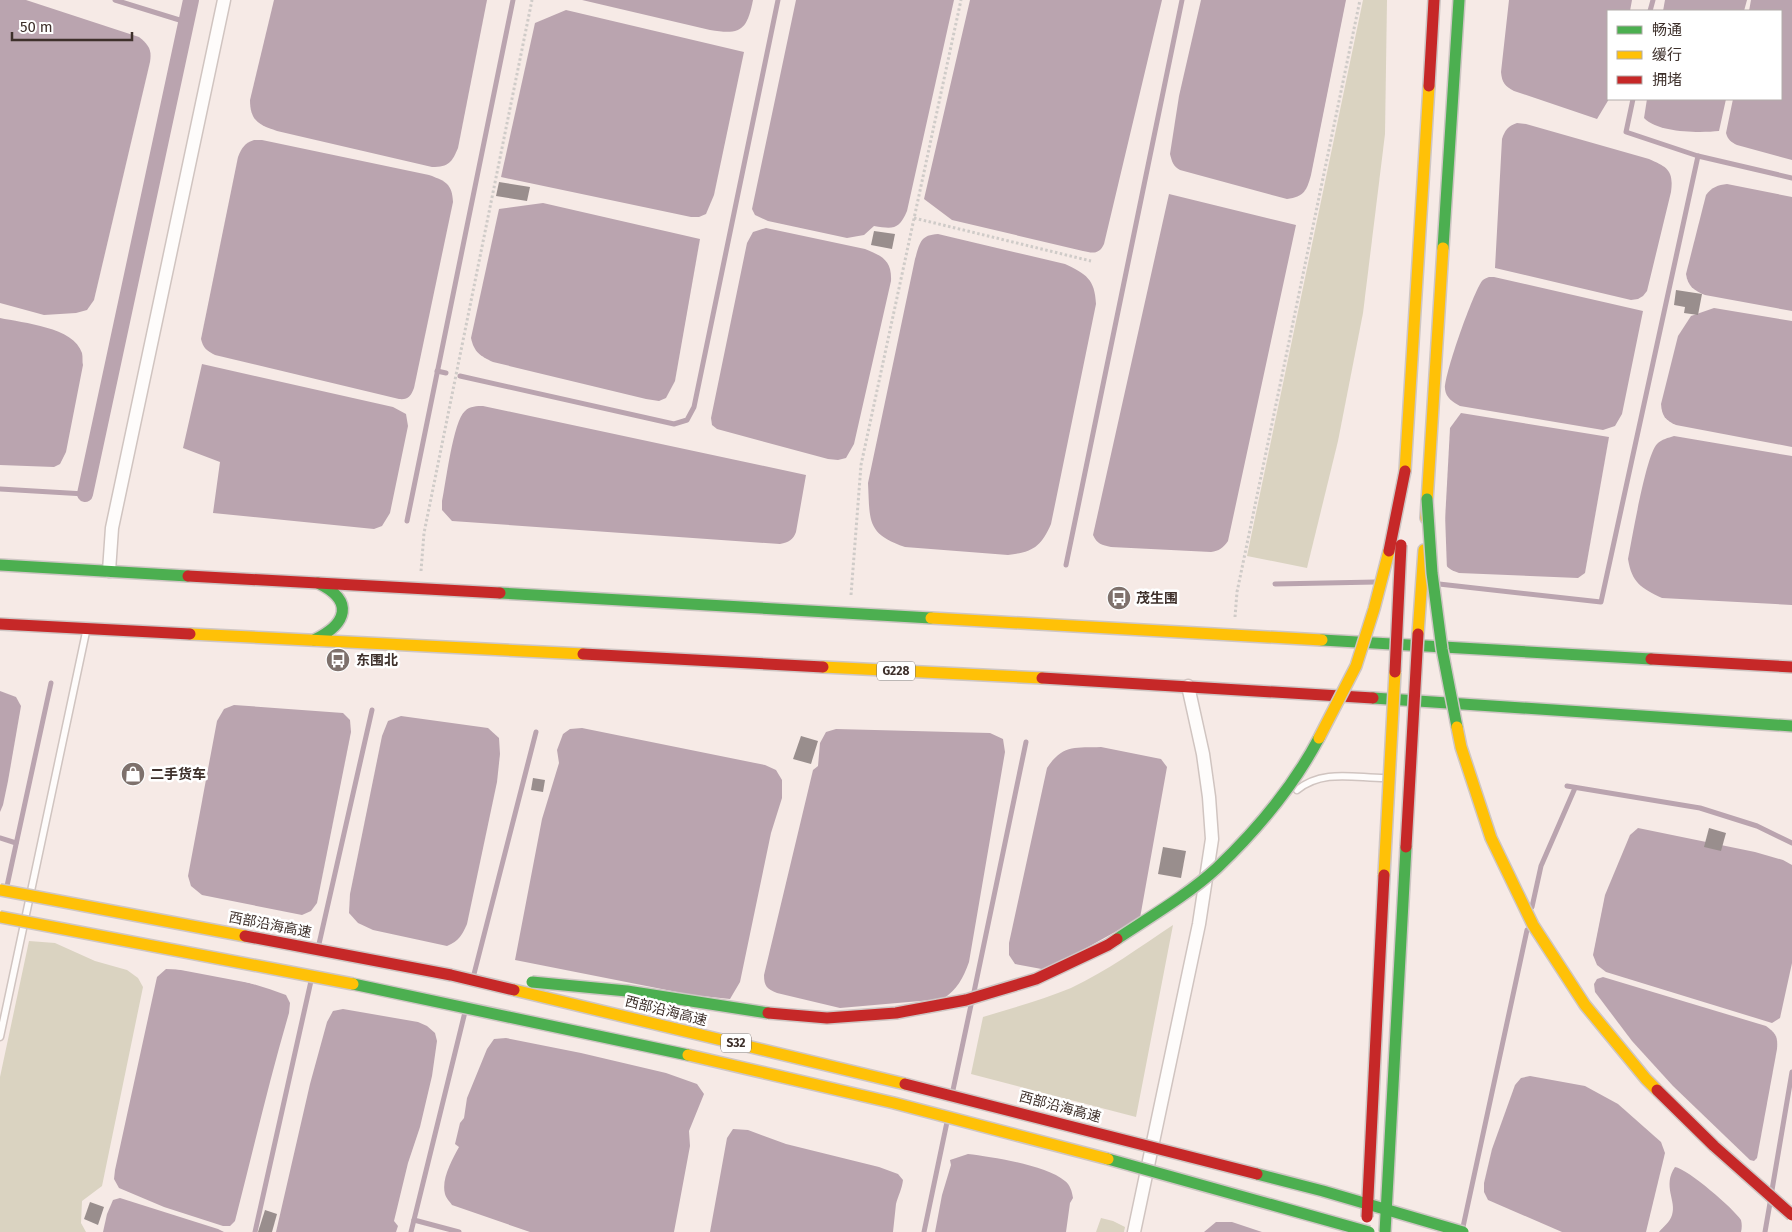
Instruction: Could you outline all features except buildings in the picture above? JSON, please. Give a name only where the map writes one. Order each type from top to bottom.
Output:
[{"type":"highway","points":[[1368,1232],[1405,472],[1434,0]]},
{"type":"highway","points":[[1385,1232],[1418,634],[1459,0]]},
{"type":"highway","points":[[452,974],[627,991],[751,1011],[827,1018],[896,1012],[966,1000],[1036,979],[1108,945],[1171,903],[1217,868],[1266,816],[1307,762],[1356,666],[1386,565],[1405,472]]},
{"type":"highway","points":[[1427,499],[1432,573],[1442,649],[1461,747],[1491,838],[1533,924],[1585,1005],[1646,1079],[1714,1146],[1792,1215]]},
{"type":"highway","points":[[0,565],[1792,667]]},
{"type":"highway","points":[[314,640],[325,636],[334,629],[342,611],[341,601],[337,593],[317,583]]},
{"type":"highway","name":"G228","points":[[0,624],[1188,686],[1792,726]]},
{"type":"highway","name":"西部沿海高速","points":[[0,890],[452,974],[997,1106],[1323,1191],[1463,1232]]},
{"type":"highway","name":"S32","points":[[0,917],[244,962],[734,1065],[1033,1139],[1368,1232]]},
{"type":"street","points":[[109,571],[112,528],[224,0]]},
{"type":"street","points":[[1134,1232],[1199,924],[1212,838],[1203,754],[1188,686]]},
{"type":"lane","points":[[0,1037],[87,628]]},
{"type":"lane","points":[[1204,887],[1291,795],[1305,784],[1321,777],[1340,775],[1359,778],[1393,778]]},
{"type":"lane","points":[[1402,778],[1411,778]]},
{"type":"path","points":[[420,589],[424,533],[532,0]]},
{"type":"path","points":[[849,613],[861,465],[961,0]]},
{"type":"path","points":[[1233,635],[1237,592],[1360,0]]},
{"type":"path","points":[[914,218],[1091,261]]},
{"type":"shaded area","points":[[0,0],[26,0],[139,37],[147,45],[151,54],[94,300],[87,310],[76,313],[44,315],[0,303]]},
{"type":"shaded area","points":[[274,0],[487,0],[458,148],[452,160],[446,165],[432,167],[277,131],[265,127],[257,121],[250,107],[250,100]]},
{"type":"shaded area","points":[[582,0],[753,0],[745,24],[735,31],[729,32],[710,30]]},
{"type":"shaded area","points":[[796,0],[954,0],[907,211],[901,222],[895,227],[874,226],[864,235],[847,238],[768,221],[755,215],[752,209]]},
{"type":"shaded area","points":[[970,0],[1162,0],[1104,244],[1098,252],[1086,252],[952,220],[924,199]]},
{"type":"shaded area","points":[[1201,0],[1346,0],[1311,175],[1306,189],[1297,197],[1287,199],[1180,170],[1173,164],[1170,154],[1179,96]]},
{"type":"shaded area","points":[[1363,0],[1387,0],[1385,134],[1363,313],[1338,441],[1307,568],[1247,556]]},
{"type":"shaded area","points":[[1509,0],[1632,0],[1630,10],[1607,10],[1608,100],[1597,119],[1514,91],[1504,84],[1501,72]]},
{"type":"shaded area","points":[[1665,0],[1747,0],[1744,10],[1663,10]]},
{"type":"shaded area","points":[[1751,0],[1792,0],[1792,160],[1737,145],[1730,140],[1726,133],[1733,100],[1782,100],[1782,10],[1749,10]]},
{"type":"shaded area","points":[[566,10],[744,52],[714,195],[706,214],[699,217],[691,217],[501,177],[535,23]]},
{"type":"shaded area","points":[[1647,100],[1726,100],[1719,131],[1680,131],[1659,127],[1644,118]]},
{"type":"shaded area","points":[[1517,123],[1649,159],[1668,170],[1672,185],[1671,192],[1647,291],[1643,296],[1631,300],[1495,268],[1502,139],[1507,129]]},
{"type":"shaded area","points":[[254,140],[262,140],[429,175],[444,181],[449,187],[453,202],[414,388],[407,398],[399,399],[215,355],[204,347],[201,339],[238,157],[244,146]]},
{"type":"shaded area","points":[[1727,184],[1792,197],[1792,311],[1705,295],[1694,289],[1688,282],[1686,274],[1706,195],[1715,187]]},
{"type":"shaded area","points":[[1169,194],[1296,225],[1228,541],[1221,549],[1211,552],[1111,547],[1100,544],[1093,535]]},
{"type":"shaded area","points":[[543,203],[700,239],[675,381],[666,398],[659,401],[646,399],[493,362],[476,350],[471,338],[499,209]]},
{"type":"shaded area","points":[[766,228],[865,249],[885,260],[890,268],[891,281],[854,444],[846,458],[838,460],[828,459],[717,429],[712,425],[711,418],[747,243],[753,232]]},
{"type":"shaded area","points":[[938,234],[1065,264],[1084,274],[1094,289],[1096,304],[1051,524],[1040,543],[1024,552],[1008,555],[905,547],[883,537],[877,531],[870,516],[868,483],[915,259],[924,238]]},
{"type":"shaded area","points":[[1489,277],[1643,311],[1622,414],[1615,426],[1603,430],[1460,406],[1448,397],[1445,389],[1446,381],[1460,334],[1472,301],[1482,281]]},
{"type":"shaded area","points":[[1714,308],[1792,321],[1792,447],[1676,425],[1663,415],[1661,404],[1678,336],[1691,316]]},
{"type":"shaded area","points":[[0,318],[34,324],[59,332],[77,344],[82,353],[83,365],[66,452],[60,464],[54,467],[0,465]]},
{"type":"shaded area","points":[[202,364],[393,407],[406,414],[408,426],[390,513],[382,526],[374,529],[213,513],[220,462],[183,448]]},
{"type":"shaded area","points":[[483,406],[806,475],[794,537],[780,544],[452,521],[442,510],[442,501],[450,453],[457,427],[467,409]]},
{"type":"shaded area","points":[[1461,413],[1609,437],[1585,573],[1578,578],[1459,573],[1447,566],[1443,558],[1450,428]]},
{"type":"shaded area","points":[[1674,436],[1792,456],[1792,605],[1662,598],[1643,588],[1635,579],[1628,559],[1648,464],[1657,444]]},
{"type":"shaded area","points":[[0,691],[16,697],[21,706],[8,781],[0,812]]},
{"type":"shaded area","points":[[234,705],[343,713],[350,720],[351,732],[317,903],[311,911],[302,915],[202,895],[191,886],[188,876],[217,721],[224,709]]},
{"type":"shaded area","points":[[401,716],[488,728],[499,738],[500,754],[497,782],[467,924],[460,937],[447,946],[373,930],[358,923],[349,913],[350,894],[382,736],[388,721]]},
{"type":"shaded area","points":[[582,728],[765,765],[776,770],[782,780],[782,798],[771,833],[740,982],[730,999],[692,995],[515,960],[542,819],[559,763],[557,750],[563,734],[570,729]]},
{"type":"shaded area","points":[[836,729],[990,733],[1003,739],[1005,752],[969,962],[959,983],[943,999],[840,1008],[777,993],[765,984],[764,975],[813,770],[818,766],[820,743],[826,732]]},
{"type":"shaded area","points":[[1101,747],[1161,759],[1167,767],[1140,918],[1047,970],[1015,964],[1009,955],[1009,943],[1047,768],[1064,751],[1077,748]]},
{"type":"shaded area","points":[[1638,828],[1755,852],[1783,860],[1792,865],[1792,963],[1780,1018],[1772,1023],[1606,972],[1597,965],[1593,955],[1605,895],[1630,835]]},
{"type":"shaded area","points":[[1173,925],[1136,1117],[971,1074],[983,1017],[1071,988],[1136,950]]},
{"type":"shaded area","points":[[29,941],[55,943],[95,961],[127,970],[138,978],[143,987],[102,1186],[82,1201],[81,1223],[86,1232],[0,1232],[0,1077]]},
{"type":"shaded area","points":[[166,969],[212,974],[257,985],[286,995],[290,1003],[235,1221],[230,1226],[223,1226],[164,1207],[119,1188],[114,1179],[157,977]]},
{"type":"shaded area","points":[[1603,977],[1766,1026],[1774,1033],[1777,1038],[1777,1049],[1757,1158],[1754,1161],[1750,1160],[1673,1086],[1632,1041],[1595,992],[1594,984],[1597,979]]},
{"type":"shaded area","points":[[343,1009],[418,1022],[427,1026],[435,1033],[437,1041],[432,1076],[394,1221],[398,1226],[396,1232],[276,1232],[310,1084],[327,1022],[333,1011]]},
{"type":"shaded area","points":[[506,1038],[666,1073],[697,1084],[704,1094],[689,1131],[690,1146],[674,1232],[530,1232],[452,1205],[445,1194],[444,1188],[448,1170],[459,1147],[455,1144],[460,1123],[464,1118],[467,1098],[487,1049],[494,1039]]},
{"type":"shaded area","points":[[1530,1076],[1585,1086],[1618,1104],[1661,1142],[1665,1153],[1646,1232],[1562,1232],[1488,1200],[1484,1192],[1484,1183],[1492,1149],[1515,1085],[1521,1078]]},
{"type":"shaded area","points":[[733,1129],[748,1130],[786,1144],[879,1167],[898,1174],[903,1180],[896,1204],[893,1232],[710,1232],[727,1138]]},
{"type":"shaded area","points":[[968,1154],[1032,1166],[1056,1175],[1065,1181],[1070,1188],[1073,1198],[1070,1203],[1066,1232],[935,1232],[942,1195],[951,1165],[950,1160]]},
{"type":"shaded area","points":[[1675,1167],[1700,1182],[1730,1207],[1741,1220],[1741,1232],[1659,1232],[1672,1215],[1673,1204],[1670,1181]]},
{"type":"shaded area","points":[[120,1198],[224,1232],[103,1232],[107,1214],[113,1200]]},
{"type":"shaded area","points":[[1101,1218],[1125,1227],[1124,1232],[1096,1232]]},
{"type":"shaded area","points":[[1216,1222],[1232,1222],[1262,1232],[1204,1232]]},
{"type":"pier","points":[[1444,486],[1447,570],[1442,565],[1440,558]]},
{"type":"pier","points":[[165,967],[192,967],[271,987]]},
{"type":"pier","points":[[1592,990],[1630,1041],[1672,1086],[1752,1163],[1671,1088],[1630,1042],[1593,994]]},
{"type":"waterway","points":[[115,0],[186,22]]},
{"type":"waterway","points":[[85,494],[191,0]]},
{"type":"waterway","points":[[407,521],[513,0]]},
{"type":"waterway","points":[[460,376],[674,424],[687,420],[694,407],[778,0]]},
{"type":"waterway","points":[[1066,565],[1182,0]]},
{"type":"waterway","points":[[1650,10],[1653,0]]},
{"type":"waterway","points":[[1633,100],[1626,132],[1698,156],[1792,178]]},
{"type":"waterway","points":[[1439,584],[1601,602],[1698,156]]},
{"type":"waterway","points":[[437,371],[446,373]]},
{"type":"waterway","points":[[0,489],[85,494]]},
{"type":"waterway","points":[[1275,584],[1376,582]]},
{"type":"waterway","points":[[7,886],[51,683]]},
{"type":"waterway","points":[[319,944],[372,710]]},
{"type":"waterway","points":[[474,974],[536,732]]},
{"type":"waterway","points":[[974,992],[1026,742]]},
{"type":"waterway","points":[[1567,786],[1700,808],[1757,826],[1792,843]]},
{"type":"waterway","points":[[1532,907],[1541,866],[1575,788]]},
{"type":"waterway","points":[[0,838],[16,843]]},
{"type":"waterway","points":[[1463,1227],[1527,930]]},
{"type":"waterway","points":[[255,1232],[311,981]]},
{"type":"waterway","points":[[953,1090],[971,1005]]},
{"type":"waterway","points":[[411,1232],[465,1012]]},
{"type":"waterway","points":[[1772,1190],[1792,1072]]},
{"type":"waterway","points":[[924,1232],[947,1122]]},
{"type":"waterway","points":[[1765,1232],[1770,1203]]},
{"type":"waterway","points":[[414,1220],[459,1232]]},
{"type":"traffic: fast","points":[[1443,248],[1459,0]]},
{"type":"traffic: fast","points":[[1427,499],[1432,573],[1442,649],[1457,727]]},
{"type":"traffic: fast","points":[[0,565],[188,576]]},
{"type":"traffic: fast","points":[[314,640],[334,627],[340,620],[342,612],[342,605],[338,597],[318,583]]},
{"type":"traffic: fast","points":[[500,593],[931,618]]},
{"type":"traffic: fast","points":[[1322,640],[1651,659]]},
{"type":"traffic: fast","points":[[1373,698],[1792,726]]},
{"type":"traffic: fast","points":[[1117,939],[1194,887],[1232,854],[1286,790],[1319,738]]},
{"type":"traffic: fast","points":[[1385,1232],[1406,847]]},
{"type":"traffic: fast","points":[[532,982],[627,991],[768,1013]]},
{"type":"traffic: fast","points":[[353,984],[688,1055]]},
{"type":"traffic: fast","points":[[1108,1159],[1369,1232]]},
{"type":"traffic: fast","points":[[1257,1174],[1323,1191],[1463,1232]]},
{"type":"traffic: slow","points":[[1405,471],[1429,86]]},
{"type":"traffic: slow","points":[[1426,518],[1443,248]]},
{"type":"traffic: slow","points":[[1418,634],[1424,550]]},
{"type":"traffic: slow","points":[[1319,738],[1356,666],[1374,609],[1389,551]]},
{"type":"traffic: slow","points":[[931,618],[1322,640]]},
{"type":"traffic: slow","points":[[190,634],[583,654]]},
{"type":"traffic: slow","points":[[823,667],[1042,678]]},
{"type":"traffic: slow","points":[[1384,875],[1395,672]]},
{"type":"traffic: slow","points":[[1457,727],[1461,747],[1491,838],[1533,925],[1585,1005],[1657,1090]]},
{"type":"traffic: slow","points":[[0,890],[245,936]]},
{"type":"traffic: slow","points":[[0,917],[353,984]]},
{"type":"traffic: slow","points":[[514,990],[905,1084]]},
{"type":"traffic: slow","points":[[688,1055],[894,1103],[1108,1159]]},
{"type":"traffic: jam","points":[[1429,86],[1434,0]]},
{"type":"traffic: jam","points":[[1389,551],[1405,471]]},
{"type":"traffic: jam","points":[[1395,672],[1401,545]]},
{"type":"traffic: jam","points":[[188,576],[500,593]]},
{"type":"traffic: jam","points":[[0,624],[190,634]]},
{"type":"traffic: jam","points":[[1406,847],[1418,634]]},
{"type":"traffic: jam","points":[[583,654],[823,667]]},
{"type":"traffic: jam","points":[[1651,659],[1792,667]]},
{"type":"traffic: jam","points":[[1042,678],[1373,698]]},
{"type":"traffic: jam","points":[[1367,1217],[1384,875]]},
{"type":"traffic: jam","points":[[245,936],[451,975],[514,990]]},
{"type":"traffic: jam","points":[[768,1013],[827,1018],[896,1013],[966,1000],[1036,979],[1117,939]]},
{"type":"traffic: jam","points":[[905,1084],[1257,1174]]},
{"type":"traffic: jam","points":[[1657,1090],[1714,1146],[1792,1215]]},
{"type":"place","name":"茂生围","points":[[1119,598]]},
{"type":"place","name":"东围北","points":[[338,660]]},
{"type":"place","name":"二手货车","points":[[133,774]]}]
